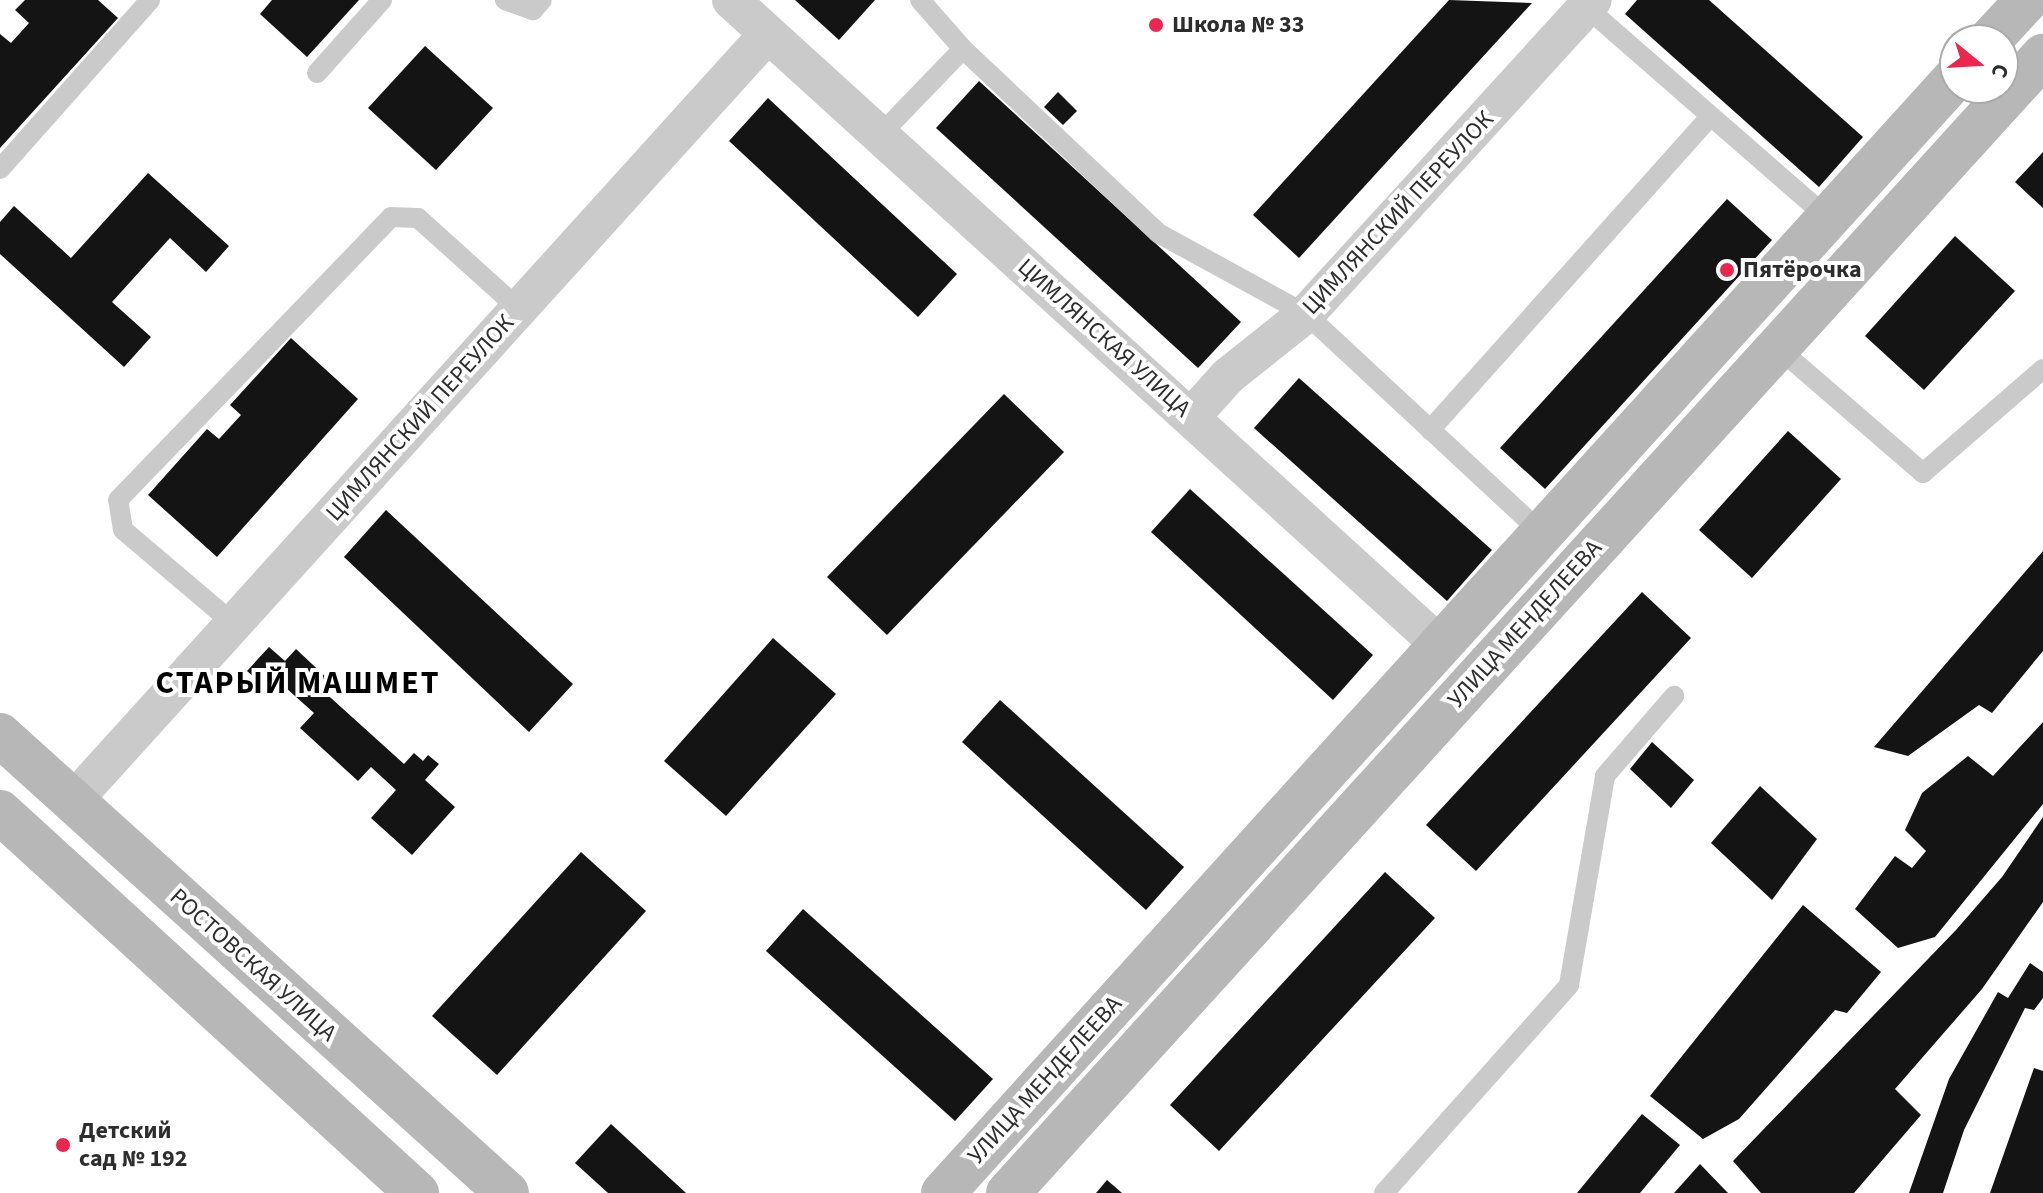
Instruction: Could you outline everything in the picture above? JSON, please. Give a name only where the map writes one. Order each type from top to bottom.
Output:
[{"type":"street","name":"ЦИМЛЯНСКАЯ УЛИЦА","points":[[731,0],[878,137],[1478,676]]},
{"type":"street","points":[[2005,24],[2027,0]]},
{"type":"street","name":"ЦИМЛЯНСКИЙ ПЕРЕУЛОК","points":[[1192,416],[1228,376],[1306,314],[1590,4]]},
{"type":"street","name":"ЦИМЛЯНСКИЙ ПЕРЕУЛОК","points":[[72,802],[768,34]]},
{"type":"street","name":"УЛИЦА МЕНДЕЛЕЕВА","points":[[1008,1193],[2043,56]]},
{"type":"street","name":"УЛИЦА МЕНДЕЛЕЕВА","points":[[943,1193],[1939,96]]},
{"type":"street","name":"РОСТОВСКАЯ УЛИЦА","points":[[0,735],[507,1193]]},
{"type":"street","points":[[0,812],[417,1193]]},
{"type":"lane","points":[[0,169],[150,0]]},
{"type":"lane","points":[[317,73],[382,0]]},
{"type":"lane","points":[[505,0],[533,10],[542,0]]},
{"type":"lane","points":[[920,0],[963,49],[1158,233],[1306,314],[1541,532]]},
{"type":"lane","points":[[1590,4],[1828,218]]},
{"type":"lane","points":[[878,137],[963,49]]},
{"type":"lane","points":[[1430,430],[1711,116]]},
{"type":"lane","points":[[234,624],[123,530],[118,500],[391,217],[418,218],[519,309]]},
{"type":"lane","points":[[1777,347],[1923,473],[2043,369]]},
{"type":"lane","points":[[1384,1193],[1569,985],[1605,776],[1674,696]]},
{"type":"building","points":[[25,0],[98,0],[118,18],[0,148],[0,34],[11,43],[29,23],[15,10]]},
{"type":"building","points":[[272,0],[359,0],[307,57],[260,14]]},
{"type":"building","points":[[795,0],[875,0],[839,40]]},
{"type":"building","points":[[1449,0],[1532,3],[1299,258],[1253,215]]},
{"type":"building","points":[[1637,0],[1709,0],[1863,137],[1819,187],[1625,14]]},
{"type":"building","points":[[425,46],[493,108],[436,170],[368,108]]},
{"type":"building","points":[[979,81],[1241,322],[1198,368],[936,128]]},
{"type":"building","points":[[1058,92],[1077,111],[1063,125],[1044,107]]},
{"type":"building","points":[[768,98],[957,274],[918,317],[729,141]]},
{"type":"building","points":[[2043,152],[2043,208],[2015,182]]},
{"type":"building","points":[[148,173],[229,246],[206,272],[170,238],[112,302],[151,337],[124,367],[0,254],[0,222],[14,206],[71,258]]},
{"type":"building","points":[[1727,199],[1772,240],[1545,489],[1500,448]]},
{"type":"building","points":[[1955,236],[2015,291],[1924,390],[1865,336]]},
{"type":"building","points":[[291,338],[358,399],[217,557],[148,495],[207,429],[219,439],[241,415],[230,405]]},
{"type":"building","points":[[1299,378],[1492,550],[1447,601],[1254,428]]},
{"type":"building","points":[[1004,394],[1064,452],[887,635],[827,577]]},
{"type":"building","points":[[1788,431],[1841,479],[1752,578],[1699,530]]},
{"type":"building","points":[[1190,489],[1373,655],[1333,700],[1151,532]]},
{"type":"building","points":[[386,510],[573,684],[529,732],[344,557]]},
{"type":"building","points":[[2043,551],[2043,651],[1992,713],[1979,705],[1908,756],[1874,747]]},
{"type":"building","points":[[1642,592],[1691,638],[1476,871],[1426,825]]},
{"type":"building","points":[[773,638],[836,694],[726,816],[664,761]]},
{"type":"building","points":[[269,647],[285,661],[296,649],[329,680],[321,689],[404,764],[414,753],[423,761],[428,755],[439,764],[425,780],[455,807],[412,855],[371,818],[396,790],[371,767],[358,781],[300,728],[314,713],[266,670],[257,680],[247,671]]},
{"type":"building","points":[[1000,700],[1184,867],[1146,910],[962,742]]},
{"type":"building","points":[[2043,722],[2043,804],[1935,937],[1898,948],[1855,909],[1895,856],[1912,868],[1926,851],[1905,830],[1922,793],[1968,756],[1993,776]]},
{"type":"building","points":[[1652,742],[1694,780],[1671,808],[1630,769]]},
{"type":"building","points":[[1760,786],[1817,839],[1772,900],[1711,843]]},
{"type":"building","points":[[2043,817],[2043,902],[1982,989],[1895,1089],[1921,1115],[1854,1193],[1761,1193],[1733,1161],[1956,930],[2002,877]]},
{"type":"building","points":[[581,852],[646,911],[497,1075],[432,1016]]},
{"type":"building","points":[[1385,872],[1435,918],[1219,1151],[1170,1105]]},
{"type":"building","points":[[1803,905],[1881,972],[1847,1013],[1835,1010],[1739,1119],[1703,1139],[1650,1096]]},
{"type":"building","points":[[803,909],[993,1079],[955,1121],[766,951]]},
{"type":"building","points":[[2030,963],[2043,972],[2043,998],[2034,1010],[2025,1008],[1964,1130],[1943,1193],[1909,1193],[1949,1079],[1998,992],[2008,998]]},
{"type":"building","points":[[2034,1068],[2043,1071],[2043,1193],[1990,1193]]},
{"type":"building","points":[[1642,1114],[1680,1145],[1640,1193],[1577,1193]]},
{"type":"building","points":[[611,1124],[686,1193],[608,1193],[575,1163]]},
{"type":"building","points":[[1700,1164],[1728,1193],[1674,1193]]},
{"type":"building","points":[[1107,1180],[1122,1193],[1096,1193]]},
{"type":"place","name":"Школа № 33","points":[[1156,25]]},
{"type":"place","name":"Пятёрочка","points":[[1727,270]]},
{"type":"place","name":"Детский сад № 192","points":[[63,1145]]},
{"type":"district","name":"СТАРЫЙ МАШМЕТ","points":[[298,683]]}]
